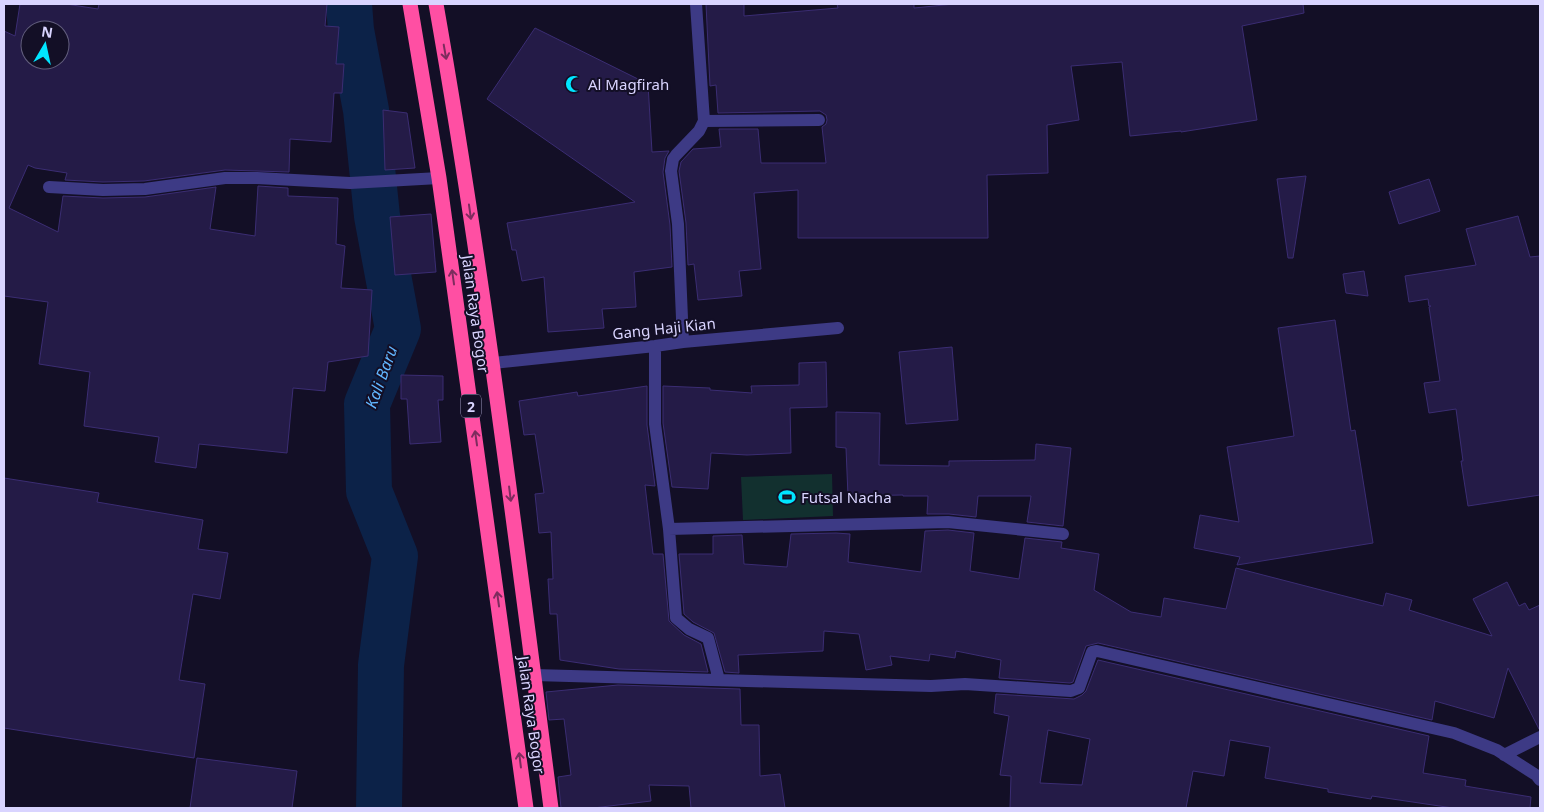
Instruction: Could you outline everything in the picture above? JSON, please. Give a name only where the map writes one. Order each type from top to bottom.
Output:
[{"type":"highway","name":"Jalan Raya Bogor","points":[[410,4],[440,178],[526,808]]},
{"type":"highway","name":"Jalan Raya Bogor","points":[[436,4],[457,124],[493,363],[551,808]]},
{"type":"highway","points":[[432,127],[457,124]]},
{"type":"street","points":[[683,342],[678,224],[671,171],[673,159],[699,131],[704,121],[696,4]]},
{"type":"street","points":[[704,121],[819,120]]},
{"type":"street","points":[[49,186],[103,190],[145,189],[225,178],[350,183],[440,178]]},
{"type":"street","name":"Gang Haji Kian","points":[[493,363],[683,342],[838,328]]},
{"type":"street","points":[[655,346],[655,424],[669,529],[676,618],[689,629],[708,638],[719,680]]},
{"type":"street","points":[[669,529],[948,522],[1064,534]]},
{"type":"street","points":[[534,675],[931,686],[965,684],[1071,691],[1078,688],[1092,652],[1097,651],[1454,733],[1498,750],[1536,775],[1540,780]]},
{"type":"street","points":[[1504,755],[1540,738]]},
{"type":"green space","name":"Futsal Nacha","points":[[832,474],[833,516],[743,520],[741,477]]},
{"type":"building","points":[[20,4],[66,4],[98,9],[99,4],[327,4],[325,26],[339,27],[336,64],[344,64],[342,93],[334,93],[331,142],[290,139],[289,172],[225,170],[144,181],[103,182],[65,180],[67,173],[35,168],[28,165],[9,208],[58,232],[63,196],[103,198],[145,197],[216,187],[210,229],[255,236],[258,186],[288,188],[288,196],[338,198],[336,244],[345,246],[341,288],[372,290],[368,356],[328,362],[325,391],[293,388],[287,453],[199,444],[196,468],[155,462],[159,437],[84,426],[90,372],[39,364],[48,302],[4,296],[4,31],[15,36]]},
{"type":"building","points":[[706,4],[744,4],[744,16],[838,8],[837,4],[914,4],[914,8],[954,4],[1303,4],[1304,13],[1242,26],[1257,120],[1181,132],[1130,136],[1122,62],[1071,66],[1079,120],[1047,125],[1048,173],[987,175],[988,238],[798,238],[798,190],[754,193],[761,269],[739,271],[742,296],[698,300],[694,264],[688,265],[686,223],[679,171],[681,162],[693,149],[721,147],[719,129],[758,129],[761,163],[826,163],[822,127],[826,124],[827,120],[826,115],[820,111],[718,113],[716,85],[710,86]]},
{"type":"building","points":[[535,28],[648,84],[652,152],[669,151],[665,158],[663,172],[670,225],[672,267],[634,272],[636,307],[602,309],[604,328],[548,332],[544,277],[522,281],[516,250],[512,250],[507,223],[635,202],[487,99]]},
{"type":"building","points":[[383,110],[407,113],[415,168],[385,170]]},
{"type":"building","points":[[1306,176],[1293,258],[1288,258],[1277,179]]},
{"type":"building","points":[[1429,179],[1440,211],[1399,224],[1389,192]]},
{"type":"building","points":[[431,214],[436,272],[395,275],[390,217]]},
{"type":"building","points":[[1518,216],[1530,257],[1540,256],[1540,495],[1468,506],[1456,409],[1429,413],[1424,383],[1440,381],[1429,307],[1431,306],[1429,306],[1428,299],[1409,302],[1405,276],[1476,265],[1466,229]]},
{"type":"building","points":[[1364,271],[1368,296],[1346,293],[1343,274]]},
{"type":"building","points":[[1335,320],[1351,431],[1355,430],[1373,543],[1237,565],[1240,557],[1194,548],[1200,515],[1239,522],[1227,447],[1294,436],[1278,328]]},
{"type":"building","points":[[952,347],[958,420],[906,424],[899,352]]},
{"type":"building","points":[[826,362],[827,407],[790,408],[791,453],[747,455],[711,453],[708,489],[672,487],[663,423],[663,386],[710,388],[710,390],[752,393],[751,386],[799,385],[799,363]]},
{"type":"building","points":[[401,375],[443,376],[443,400],[438,400],[441,442],[410,444],[407,399],[401,399]]},
{"type":"building","points":[[647,386],[647,425],[655,486],[645,485],[653,554],[663,554],[669,621],[684,635],[701,644],[708,672],[619,669],[560,660],[557,614],[550,614],[548,579],[553,579],[551,532],[539,533],[535,494],[544,493],[535,434],[524,435],[519,401],[577,392],[578,396]]},
{"type":"building","points":[[836,412],[880,413],[879,465],[949,466],[949,461],[1035,460],[1036,444],[1071,448],[1063,526],[1027,522],[1031,496],[978,496],[976,517],[927,514],[928,496],[848,496],[846,448],[836,447]]},
{"type":"building","points":[[4,478],[99,493],[97,502],[203,520],[198,549],[228,553],[220,599],[193,594],[179,680],[205,684],[194,758],[4,728]]},
{"type":"building","points":[[948,530],[974,533],[970,571],[1019,579],[1025,538],[1062,542],[1061,548],[1099,554],[1094,590],[1131,612],[1161,617],[1164,598],[1226,609],[1236,568],[1383,606],[1386,593],[1412,600],[1409,610],[1492,636],[1473,599],[1507,582],[1519,606],[1525,603],[1529,610],[1540,605],[1540,729],[1508,668],[1494,718],[1435,701],[1432,720],[1098,643],[1086,646],[1073,682],[1070,683],[999,678],[1001,660],[956,651],[955,658],[930,654],[929,661],[890,656],[892,665],[866,670],[859,634],[824,631],[823,651],[738,655],[739,673],[725,672],[714,633],[693,622],[684,614],[679,554],[713,554],[713,536],[742,535],[744,564],[787,567],[791,534],[850,534],[848,562],[921,572],[925,531]]},
{"type":"building","points":[[1098,660],[1429,736],[1423,773],[1466,780],[1465,786],[1531,797],[1530,808],[1453,808],[1372,796],[1371,799],[1265,778],[1270,747],[1230,740],[1224,776],[1193,771],[1186,808],[1010,808],[1011,776],[1000,775],[1009,716],[994,713],[996,694],[1074,699],[1086,691]],"holes":[[[1048,730],[1090,739],[1082,785],[1040,783]]]},
{"type":"building","points":[[618,685],[740,689],[741,725],[759,725],[760,776],[780,774],[785,808],[691,808],[689,786],[649,785],[651,801],[593,808],[561,808],[558,777],[571,775],[564,719],[549,720],[546,692]]},
{"type":"building","points":[[197,758],[297,771],[292,808],[190,808]]},
{"type":"waterway","name":"Kali Baru","points":[[349,4],[351,30],[366,110],[377,216],[398,329],[367,404],[369,491],[395,556],[381,665],[379,808]]},
{"type":"place","name":"Al Magfirah","points":[[574,84]]},
{"type":"place","name":"Futsal Nacha","points":[[787,497]]}]
